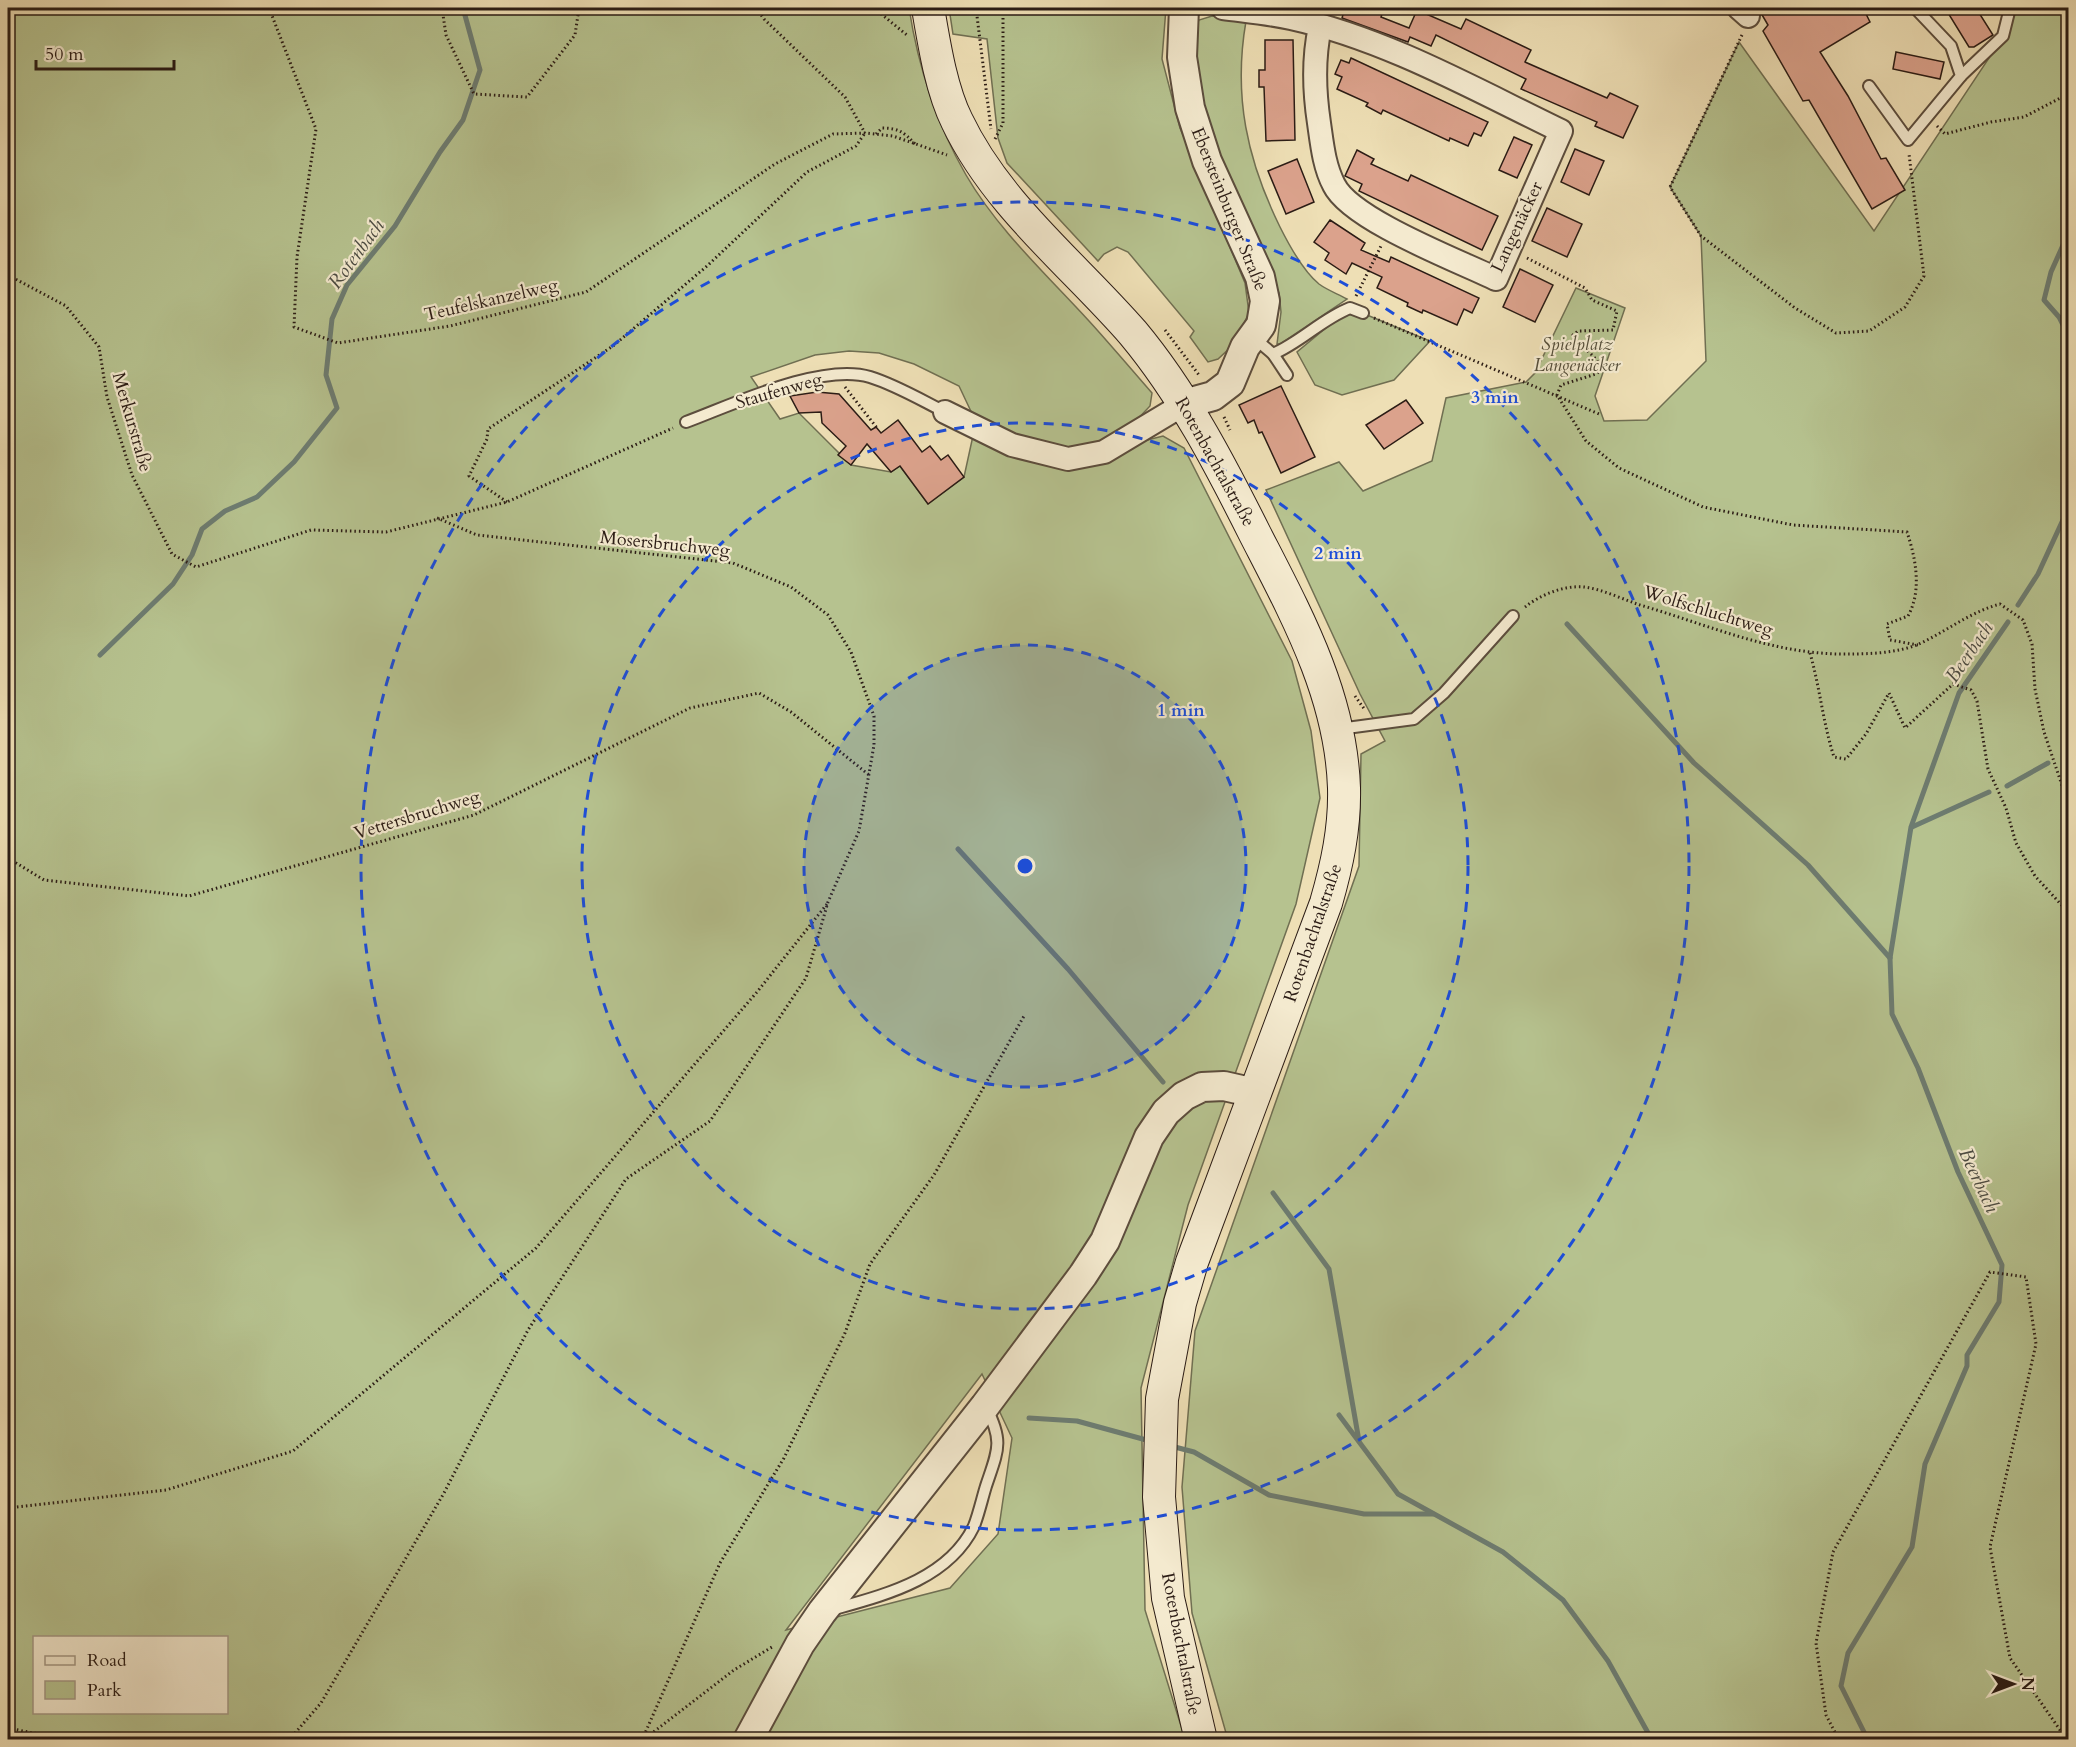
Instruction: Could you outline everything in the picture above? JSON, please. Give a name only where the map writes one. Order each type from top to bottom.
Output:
[{"type":"main road","name":"Rotenbachtalstraße","points":[[928,8],[934,44],[956,119],[985,149],[1010,203],[1134,335],[1184,404],[1239,501],[1300,622],[1322,675],[1336,729],[1344,788],[1341,851],[1326,903],[1192,1262],[1180,1303],[1162,1399],[1159,1497],[1168,1598],[1201,1740]]},
{"type":"street","name":"Ebersteinburger Straße","points":[[1184,8],[1182,57],[1190,108],[1207,161],[1263,288],[1265,313],[1257,346],[1230,383],[1213,396],[1184,404]]},
{"type":"street","name":"Langenäcker","points":[[1223,8],[1290,18],[1320,27],[1420,63],[1561,131],[1496,279],[1388,228],[1359,211],[1335,187],[1324,157],[1317,110],[1314,55],[1320,27]]},
{"type":"street","name":"Staufenweg","points":[[945,412],[1012,445],[1068,459],[1104,452],[1184,404]]},
{"type":"street","points":[[748,1740],[800,1644],[822,1612],[985,1406],[1083,1275],[1105,1241],[1149,1137],[1166,1112],[1184,1096],[1202,1087],[1224,1086],[1255,1094]]},
{"type":"lane","points":[[1915,8],[1951,46],[1961,76]]},
{"type":"lane","points":[[1869,86],[1908,140],[1961,76],[2003,36],[2010,8]]},
{"type":"lane","points":[[1257,346],[1289,347],[1337,313],[1350,308],[1363,313]]},
{"type":"lane","points":[[1257,346],[1287,375]]},
{"type":"lane","name":"Staufenweg","points":[[686,422],[771,390],[844,374],[870,377],[945,412]]},
{"type":"lane","points":[[1336,729],[1414,719],[1444,693],[1513,616]]},
{"type":"lane","points":[[822,1612],[894,1592],[947,1563],[973,1527],[997,1455],[998,1431],[985,1406]]},
{"type":"path","name":"Teufelskanzelweg","points":[[269,8],[316,129],[297,257],[294,327],[338,343],[450,326],[586,292],[775,164],[832,134],[865,133],[893,136],[941,155],[985,149]]},
{"type":"path","points":[[442,8],[446,36],[474,94],[526,97],[576,35],[579,8]]},
{"type":"path","points":[[507,502],[469,476],[487,439],[488,429],[613,346],[707,266],[807,172],[856,146],[865,133],[846,97],[764,19],[756,8]]},
{"type":"path","points":[[874,8],[914,42],[934,44]]},
{"type":"path","points":[[976,8],[985,149]]},
{"type":"path","points":[[985,149],[1003,123],[1003,8]]},
{"type":"path","points":[[1743,12],[1739,42],[1670,187],[1701,236],[1795,308],[1836,333],[1869,331],[1905,307],[1924,276],[1908,140]]},
{"type":"path","points":[[1929,116],[1945,134],[1990,122],[2024,117],[2068,94]]},
{"type":"path","points":[[875,134],[882,128],[895,128],[905,132],[916,146]]},
{"type":"path","points":[[1350,308],[1388,228]]},
{"type":"path","points":[[1509,249],[1585,288],[1592,300],[1617,311],[1613,330],[1578,331],[1573,335],[1577,343],[1599,363],[1601,370],[1596,374],[1561,385],[1557,395]]},
{"type":"path","name":"Merkurstraße","points":[[8,275],[66,306],[99,347],[107,397],[132,476],[172,554],[196,567],[311,530],[386,532],[437,518]]},
{"type":"path","points":[[1363,313],[1599,414]]},
{"type":"path","points":[[844,374],[846,389],[877,428]]},
{"type":"path","points":[[1557,395],[1586,441],[1619,468],[1703,507],[1793,525],[1907,532],[1916,568],[1916,602],[1908,616],[1887,624],[1890,640],[1918,645]]},
{"type":"path","points":[[437,518],[507,502],[686,422]]},
{"type":"path","name":"Mosersbruchweg","points":[[437,518],[477,536],[732,563],[791,586],[828,615],[851,652],[874,716],[874,745],[859,831],[828,902]]},
{"type":"path","name":"Wolfschluchtweg","points":[[1513,616],[1540,595],[1583,587],[1679,616],[1731,636],[1810,653],[1859,654],[1899,650],[1918,645],[1979,610],[2000,604],[2024,620],[2032,644],[2035,689],[2044,732],[2068,803]]},
{"type":"path","points":[[1810,653],[1821,688],[1823,725],[1834,757],[1846,759],[1866,734],[1889,693],[1905,728],[1953,684],[1971,690],[1977,701],[1988,769],[2006,808],[2016,843],[2036,876],[2068,912]]},
{"type":"path","name":"Vettersbruchweg","points":[[8,858],[44,880],[189,897],[474,815],[690,708],[759,693],[791,712],[869,775]]},
{"type":"path","points":[[8,1508],[166,1490],[293,1451],[536,1248],[758,992],[828,902]]},
{"type":"path","points":[[289,1740],[321,1703],[333,1684],[444,1493],[528,1330],[626,1179],[710,1121],[806,978],[828,902]]},
{"type":"path","points":[[643,1740],[720,1563],[784,1458],[845,1333],[870,1264],[934,1176],[1024,1016]]},
{"type":"path","points":[[1839,1740],[1826,1715],[1816,1643],[1833,1552],[1990,1272],[2026,1277],[2036,1344],[1990,1547],[2010,1658],[2067,1740]]},
{"type":"path","points":[[643,1740],[734,1670],[774,1646],[800,1644]]},
{"type":"path","points":[[8,1728],[68,1740]]},
{"type":"green space","points":[[8,8],[909,8],[917,51],[937,115],[966,175],[1008,233],[1152,393],[1150,406],[1133,424],[1139,442],[1163,436],[1184,448],[1292,661],[1311,731],[1320,798],[1296,904],[1188,1205],[1141,1388],[1145,1610],[1185,1739],[8,1740]],"holes":[[[849,351],[879,353],[914,364],[959,386],[976,422],[964,477],[928,504],[900,466],[891,472],[851,465],[799,413],[780,419],[751,377],[815,355]],[[982,1374],[1012,1438],[998,1534],[950,1588],[786,1630]]]},
{"type":"green space","points":[[949,8],[1166,8],[1162,59],[1180,128],[1245,283],[1249,313],[1233,345],[1218,359],[1208,362],[1190,337],[1194,331],[1128,252],[1117,247],[1104,254],[1098,261],[1007,163],[998,138],[987,39],[953,34]]},
{"type":"green space","name":"Spielplatz Langenäcker","points":[[2016,8],[2068,8],[2068,1739],[1228,1740],[1192,1613],[1182,1487],[1195,1331],[1359,866],[1361,754],[1385,741],[1360,694],[1266,490],[1339,462],[1363,491],[1432,461],[1446,398],[1526,382],[1535,373],[1576,288],[1625,308],[1595,396],[1604,421],[1647,420],[1706,361],[1701,236],[1670,187],[1739,42],[1874,231],[2003,37]]},
{"type":"green space","points":[[1212,16],[1246,21],[1241,75],[1246,127],[1259,177],[1280,227],[1313,279],[1347,299],[1280,344],[1277,344],[1281,312],[1279,293],[1205,124],[1192,35],[1199,20]]},
{"type":"green space","points":[[1350,308],[1430,341],[1394,380],[1342,395],[1315,385],[1297,352]]},
{"type":"building","points":[[1345,8],[1384,8],[1381,17],[1409,28],[1417,10],[1461,29],[1466,19],[1531,50],[1525,62],[1607,98],[1610,93],[1638,106],[1623,138],[1595,126],[1597,122],[1521,89],[1526,79],[1436,35],[1431,46],[1410,37],[1408,42],[1342,18]]},
{"type":"building","points":[[1758,8],[1784,8],[1789,14],[1798,8],[1863,8],[1870,22],[1820,52],[1848,96],[1881,159],[1886,158],[1905,190],[1872,209],[1809,100],[1803,101],[1763,31],[1768,25]]},
{"type":"building","points":[[1945,8],[1976,8],[1993,35],[1974,47],[1969,47]]},
{"type":"building","points":[[1265,40],[1293,40],[1295,140],[1266,141],[1264,87],[1259,87],[1259,70],[1265,70]]},
{"type":"building","points":[[1896,52],[1944,62],[1940,79],[1893,69]]},
{"type":"building","points":[[1351,58],[1488,122],[1481,136],[1474,133],[1468,146],[1450,138],[1449,141],[1383,110],[1381,114],[1366,106],[1368,103],[1337,89],[1342,77],[1335,74],[1341,60],[1349,63]]},
{"type":"building","points":[[1514,137],[1532,145],[1517,178],[1499,170]]},
{"type":"building","points":[[1575,149],[1604,161],[1589,195],[1561,182]]},
{"type":"building","points":[[1357,150],[1374,159],[1371,164],[1408,181],[1411,175],[1498,216],[1482,250],[1359,191],[1362,184],[1345,176]]},
{"type":"building","points":[[1297,159],[1314,202],[1286,214],[1268,171]]},
{"type":"building","points":[[1547,208],[1582,224],[1567,257],[1532,241]]},
{"type":"building","points":[[1330,220],[1365,243],[1361,250],[1389,262],[1391,257],[1479,298],[1472,313],[1464,309],[1457,325],[1423,310],[1422,313],[1407,306],[1408,303],[1377,288],[1382,277],[1352,263],[1346,274],[1325,260],[1329,253],[1314,242]]},
{"type":"building","points":[[1520,269],[1553,285],[1535,322],[1503,307]]},
{"type":"building","points":[[1281,386],[1315,457],[1281,473],[1262,432],[1259,433],[1254,420],[1248,423],[1239,405]]},
{"type":"building","points":[[817,392],[839,394],[871,430],[876,427],[881,433],[898,420],[922,452],[930,446],[941,460],[948,455],[964,477],[928,504],[900,466],[891,472],[867,444],[851,465],[838,455],[846,446],[822,423],[821,412],[799,413],[790,396]]},
{"type":"building","points":[[1406,400],[1423,423],[1384,449],[1366,425]]},
{"type":"waterway","name":"Rotenbach","points":[[100,655],[173,584],[192,555],[202,529],[225,511],[257,497],[294,462],[337,408],[326,375],[332,319],[347,285],[395,226],[440,152],[463,120],[480,70],[463,8]]},
{"type":"waterway","name":"Beerbach","points":[[2068,234],[2051,272],[2044,300],[2059,317],[2068,335]]},
{"type":"waterway","name":"Beerbach","points":[[2018,605],[2038,574],[2068,509]]},
{"type":"waterway","name":"Beerbach","points":[[1868,1740],[1841,1686],[1848,1653],[1912,1547],[1925,1464],[1967,1366],[1967,1355],[1999,1302],[2002,1265],[1958,1172],[1918,1068],[1892,1014],[1890,958],[1911,827],[1959,693],[2008,622]]},
{"type":"waterway","points":[[1567,624],[1694,763],[1808,865],[1890,958]]},
{"type":"waterway","points":[[2064,755],[2068,753]]},
{"type":"waterway","points":[[2007,786],[2048,763]]},
{"type":"waterway","points":[[1912,827],[1989,792]]},
{"type":"waterway","points":[[958,849],[1068,969],[1163,1082]]},
{"type":"waterway","points":[[1273,1193],[1329,1269],[1359,1441]]},
{"type":"waterway","points":[[1339,1415],[1398,1494],[1503,1552],[1563,1600],[1608,1661],[1652,1740]]},
{"type":"waterway","points":[[1029,1418],[1077,1421],[1150,1441]]},
{"type":"waterway","points":[[1171,1446],[1194,1452],[1269,1495],[1364,1514],[1433,1514]]}]
